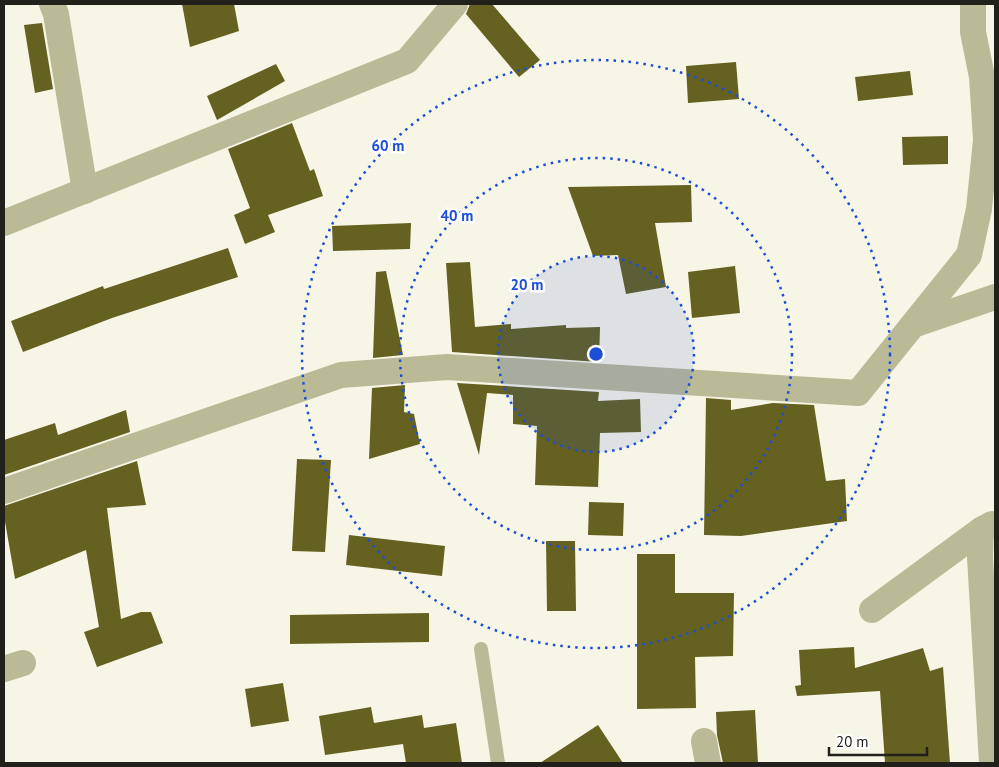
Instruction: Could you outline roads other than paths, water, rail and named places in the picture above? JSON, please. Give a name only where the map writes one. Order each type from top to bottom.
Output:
[{"type":"street","points":[[52,4],[56,14],[85,191]]},
{"type":"street","points":[[4,223],[407,60],[454,4]]},
{"type":"street","points":[[4,492],[340,375],[447,367],[858,393],[969,255],[979,209],[986,140],[982,77],[974,32],[973,4]]},
{"type":"street","points":[[913,325],[995,298]]},
{"type":"street","points":[[872,610],[988,526]]},
{"type":"street","points":[[988,526],[980,557],[992,763]]},
{"type":"lane","points":[[481,648],[498,763]]}]
